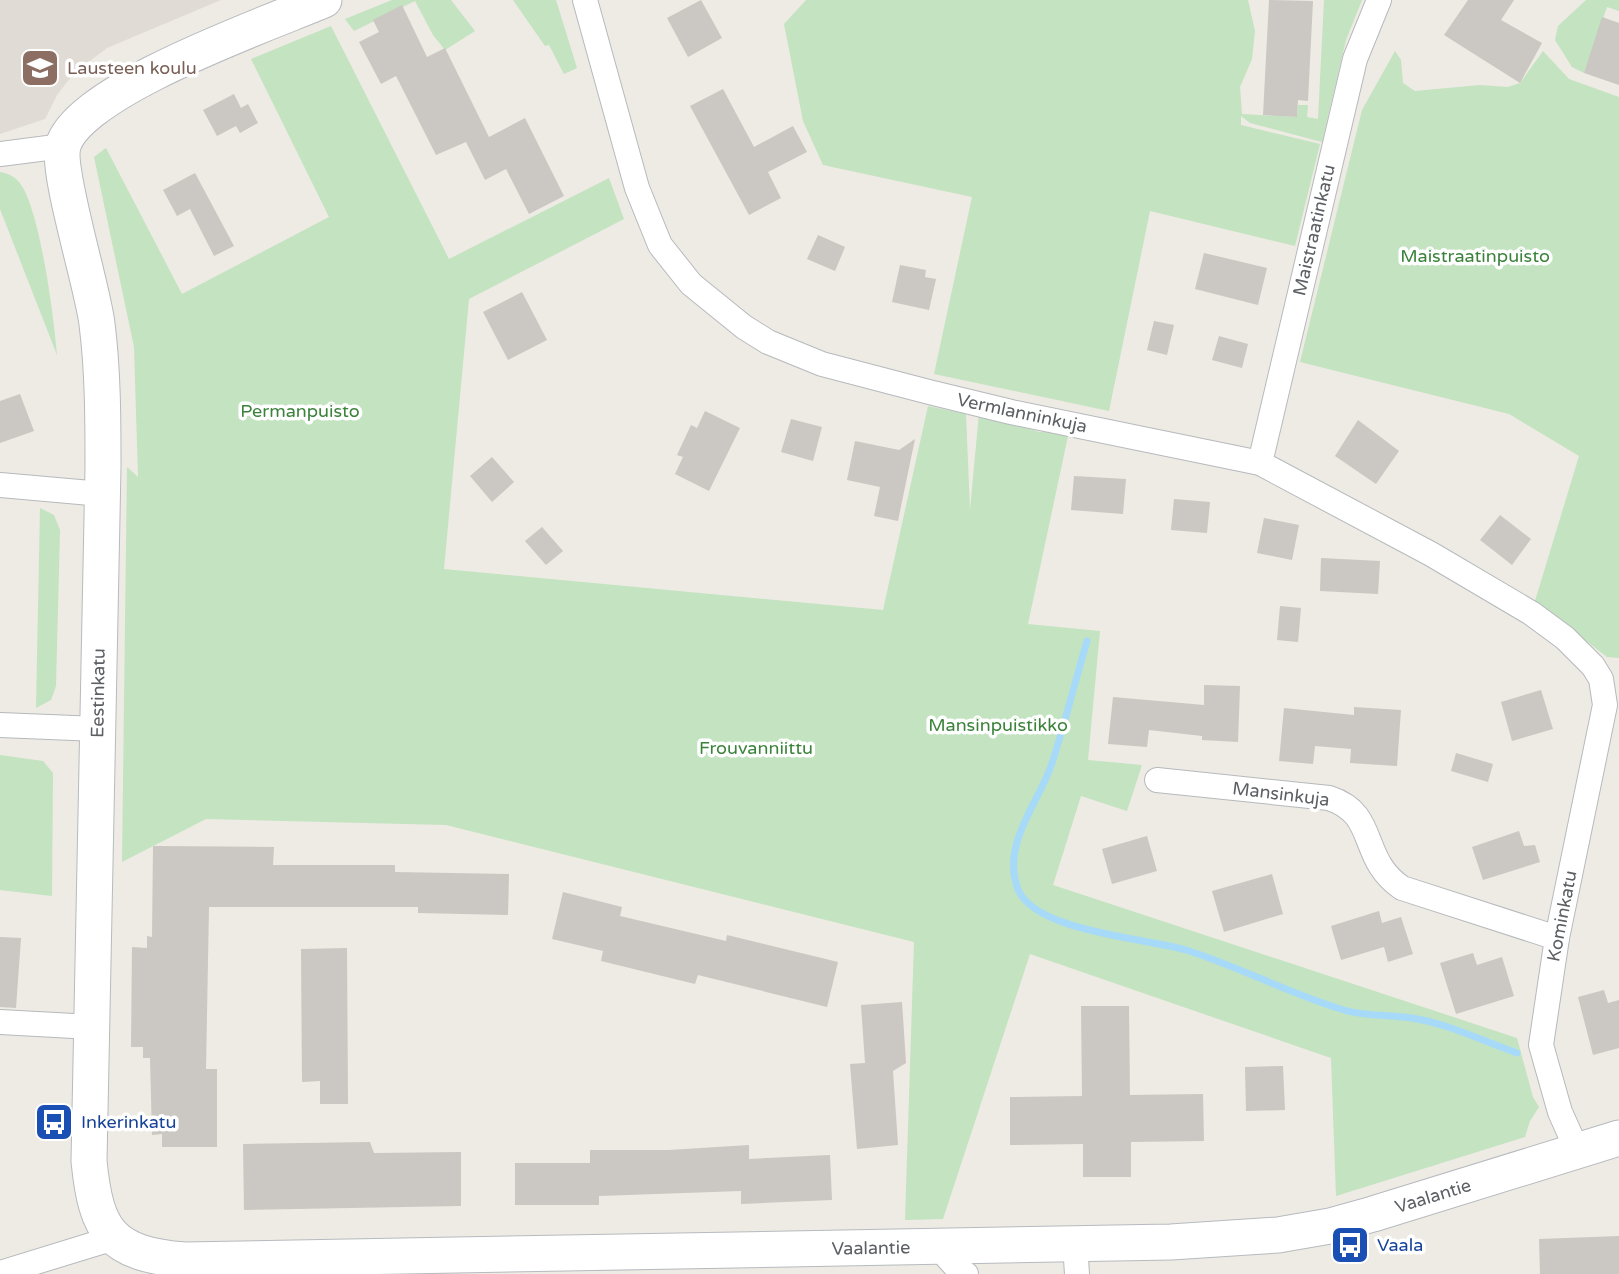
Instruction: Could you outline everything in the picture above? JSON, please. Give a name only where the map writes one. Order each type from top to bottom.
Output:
[{"type":"street","points":[[0,154],[63,146],[82,121],[118,92],[150,74],[324,0]]},
{"type":"street","name":"Vermlanninkuja","points":[[584,0],[637,188],[660,245],[691,284],[744,327],[768,342],[821,364],[1011,412],[1260,463],[1431,554],[1531,613],[1610,677]]},
{"type":"street","name":"Maistraatinkatu","points":[[1260,463],[1354,59],[1379,0]]},
{"type":"street","name":"Eestinkatu","points":[[63,146],[64,169],[97,324],[102,414],[89,1161],[93,1200],[114,1238]]},
{"type":"street","points":[[0,485],[102,494]]},
{"type":"street","name":"Kominkatu","points":[[1577,1150],[1560,1112],[1541,1045],[1557,938],[1601,733],[1610,677]]},
{"type":"street","points":[[0,725],[98,730]]},
{"type":"street","name":"Mansinkuja","points":[[1157,780],[1329,798],[1345,803],[1359,816],[1373,855],[1385,877],[1402,888],[1557,938]]},
{"type":"street","points":[[0,1022],[92,1027]]},
{"type":"street","name":"Vaalantie","points":[[114,1238],[128,1248],[147,1255],[185,1259],[938,1247],[1076,1259],[1331,1226],[1619,1138]]},
{"type":"street","points":[[0,1274],[114,1238]]},
{"type":"street","points":[[938,1247],[966,1274]]},
{"type":"shaded area","name":"Lausteen koulu","points":[[0,0],[221,0],[107,48],[74,73],[57,95],[45,119],[0,134]]},
{"type":"green space","points":[[392,0],[451,0],[475,31],[445,50],[433,35],[415,1],[354,31],[345,19]]},
{"type":"green space","points":[[513,0],[556,0],[577,68],[564,74],[549,45],[545,46]]},
{"type":"green space","points":[[806,0],[1248,0],[1255,31],[1252,59],[1240,87],[1242,114],[1297,117],[1298,105],[1308,105],[1307,117],[1318,119],[1324,0],[1362,0],[1346,40],[1322,142],[1250,123],[1241,116],[1241,125],[1320,144],[1295,246],[1150,211],[1109,411],[934,374],[972,197],[823,165],[803,121],[784,24]]},
{"type":"green space","points":[[1586,0],[1619,0],[1619,11],[1607,7],[1584,73],[1572,67],[1555,40],[1558,26]]},
{"type":"green space","points":[[331,26],[449,259],[609,178],[624,219],[469,299],[444,569],[883,610],[928,406],[966,414],[970,510],[979,413],[1039,432],[1056,431],[1068,436],[1028,624],[1100,631],[1088,760],[1142,765],[1127,811],[1081,796],[1053,885],[1517,1038],[1533,1097],[1539,1107],[1530,1121],[1525,1137],[1336,1196],[1331,1058],[1030,954],[943,1219],[905,1220],[914,942],[446,825],[206,819],[122,862],[127,467],[138,477],[134,347],[94,157],[106,148],[182,294],[329,217],[251,59]]},
{"type":"green space","name":"Maistraatinpuisto","points":[[1395,51],[1401,60],[1403,83],[1415,91],[1480,85],[1508,87],[1520,83],[1543,51],[1569,79],[1619,97],[1619,658],[1607,657],[1535,601],[1579,456],[1509,414],[1300,362],[1362,110]]},
{"type":"green space","points":[[0,172],[15,178],[27,195],[45,264],[57,355],[0,209]]},
{"type":"green space","points":[[40,508],[54,515],[60,530],[56,686],[51,700],[36,708]]},
{"type":"green space","points":[[0,755],[43,761],[53,773],[52,896],[0,890]]},
{"type":"building","points":[[701,0],[722,38],[688,57],[667,18]]},
{"type":"building","points":[[1269,0],[1313,1],[1308,101],[1298,100],[1297,117],[1263,115]]},
{"type":"building","points":[[1468,0],[1514,0],[1501,20],[1542,43],[1520,83],[1444,35]]},
{"type":"building","points":[[402,5],[427,57],[445,48],[489,137],[525,118],[564,196],[529,214],[506,169],[485,180],[466,142],[436,155],[396,76],[381,84],[359,42],[379,32],[373,20]]},
{"type":"building","points":[[1602,17],[1619,23],[1619,85],[1584,73]]},
{"type":"building","points":[[723,89],[754,147],[793,126],[807,152],[768,172],[781,198],[749,215],[690,106]]},
{"type":"building","points":[[234,94],[241,108],[248,104],[258,123],[240,133],[236,126],[217,136],[203,110]]},
{"type":"building","points":[[195,173],[234,246],[214,256],[190,209],[177,216],[163,190]]},
{"type":"building","points":[[818,235],[845,247],[835,271],[807,259]]},
{"type":"building","points":[[1204,253],[1267,268],[1258,305],[1195,289]]},
{"type":"building","points":[[900,265],[926,270],[925,277],[936,279],[929,310],[892,302]]},
{"type":"building","points":[[522,292],[547,340],[508,360],[483,312]]},
{"type":"building","points":[[1154,321],[1174,325],[1167,355],[1147,350]]},
{"type":"building","points":[[1219,336],[1248,344],[1242,368],[1212,360]]},
{"type":"building","points":[[20,394],[34,431],[0,443],[0,401]]},
{"type":"building","points":[[705,411],[740,428],[709,491],[675,474],[683,457],[677,455],[691,425],[697,428]]},
{"type":"building","points":[[791,419],[822,427],[813,461],[781,452]]},
{"type":"building","points":[[1358,420],[1399,451],[1376,484],[1335,456]]},
{"type":"building","points":[[915,439],[898,521],[874,516],[880,487],[847,480],[855,441],[899,450]]},
{"type":"building","points":[[492,457],[514,482],[492,502],[470,476]]},
{"type":"building","points":[[1074,476],[1126,479],[1123,514],[1071,510]]},
{"type":"building","points":[[1174,499],[1210,502],[1207,533],[1171,530]]},
{"type":"building","points":[[1500,515],[1531,539],[1512,565],[1480,540]]},
{"type":"building","points":[[1264,518],[1299,525],[1292,560],[1257,553]]},
{"type":"building","points":[[542,527],[563,551],[546,565],[525,541]]},
{"type":"building","points":[[1321,558],[1380,561],[1378,594],[1320,591]]},
{"type":"building","points":[[1280,606],[1301,608],[1298,642],[1277,640]]},
{"type":"building","points":[[1204,685],[1240,686],[1238,742],[1202,740],[1202,736],[1149,730],[1147,747],[1108,744],[1113,697],[1204,705]]},
{"type":"building","points":[[1541,690],[1553,729],[1512,741],[1501,702]]},
{"type":"building","points":[[1354,707],[1401,710],[1397,766],[1350,763],[1351,749],[1315,746],[1313,764],[1279,761],[1284,708],[1354,715]]},
{"type":"building","points":[[1456,753],[1493,764],[1488,782],[1451,771]]},
{"type":"building","points":[[1519,831],[1524,846],[1535,845],[1540,862],[1483,880],[1472,847]]},
{"type":"building","points":[[1147,836],[1157,871],[1112,884],[1102,849]]},
{"type":"building","points":[[153,846],[274,847],[273,865],[395,865],[395,872],[509,874],[508,915],[418,913],[418,907],[209,907],[206,1069],[217,1069],[217,1147],[162,1147],[162,1134],[152,1135],[150,1058],[143,1058],[143,1047],[131,1047],[132,947],[147,948],[147,936],[152,937]]},
{"type":"building","points":[[1272,874],[1283,914],[1224,932],[1212,891]]},
{"type":"building","points":[[563,892],[622,907],[620,916],[726,941],[727,935],[838,962],[827,1007],[698,975],[695,984],[601,961],[603,951],[552,939]]},
{"type":"building","points":[[1379,911],[1382,923],[1401,917],[1413,954],[1388,962],[1384,947],[1341,960],[1331,926]]},
{"type":"building","points":[[0,937],[21,938],[16,1008],[0,1007]]},
{"type":"building","points":[[347,948],[348,1104],[320,1104],[320,1081],[302,1082],[301,949]]},
{"type":"building","points":[[1473,953],[1477,965],[1502,957],[1514,996],[1456,1014],[1440,963]]},
{"type":"building","points":[[1604,990],[1608,1003],[1619,1000],[1619,1048],[1593,1055],[1578,997]]},
{"type":"building","points":[[902,1002],[906,1063],[893,1071],[898,1145],[857,1149],[850,1064],[865,1063],[861,1005]]},
{"type":"building","points":[[1081,1006],[1129,1006],[1130,1095],[1203,1094],[1204,1141],[1131,1142],[1131,1177],[1083,1177],[1083,1144],[1010,1145],[1010,1097],[1082,1096]]},
{"type":"building","points":[[1283,1066],[1285,1110],[1246,1111],[1245,1067]]},
{"type":"building","points":[[370,1142],[374,1153],[461,1152],[461,1206],[244,1210],[243,1144]]},
{"type":"building","points":[[749,1145],[749,1159],[830,1155],[832,1200],[741,1204],[741,1191],[599,1196],[599,1205],[515,1205],[515,1163],[590,1163],[590,1150],[669,1150]]},
{"type":"building","points":[[1619,1236],[1619,1274],[1540,1274],[1539,1239]]},
{"type":"waterway","points":[[1087,641],[1052,763],[1024,823],[1014,854],[1017,887],[1027,902],[1044,914],[1067,924],[1186,950],[1344,1010],[1430,1022],[1517,1053]]},
{"type":"place","name":"Lausteen koulu","points":[[40,68]]},
{"type":"place","name":"Inkerinkatu","points":[[54,1122]]},
{"type":"place","name":"Vaala","points":[[1350,1245]]},
{"type":"park label","name":"Permanpuisto","points":[[300,411]]},
{"type":"park label","name":"Mansinpuistikko","points":[[998,725]]},
{"type":"park label","name":"Frouvanniittu","points":[[756,748]]}]
